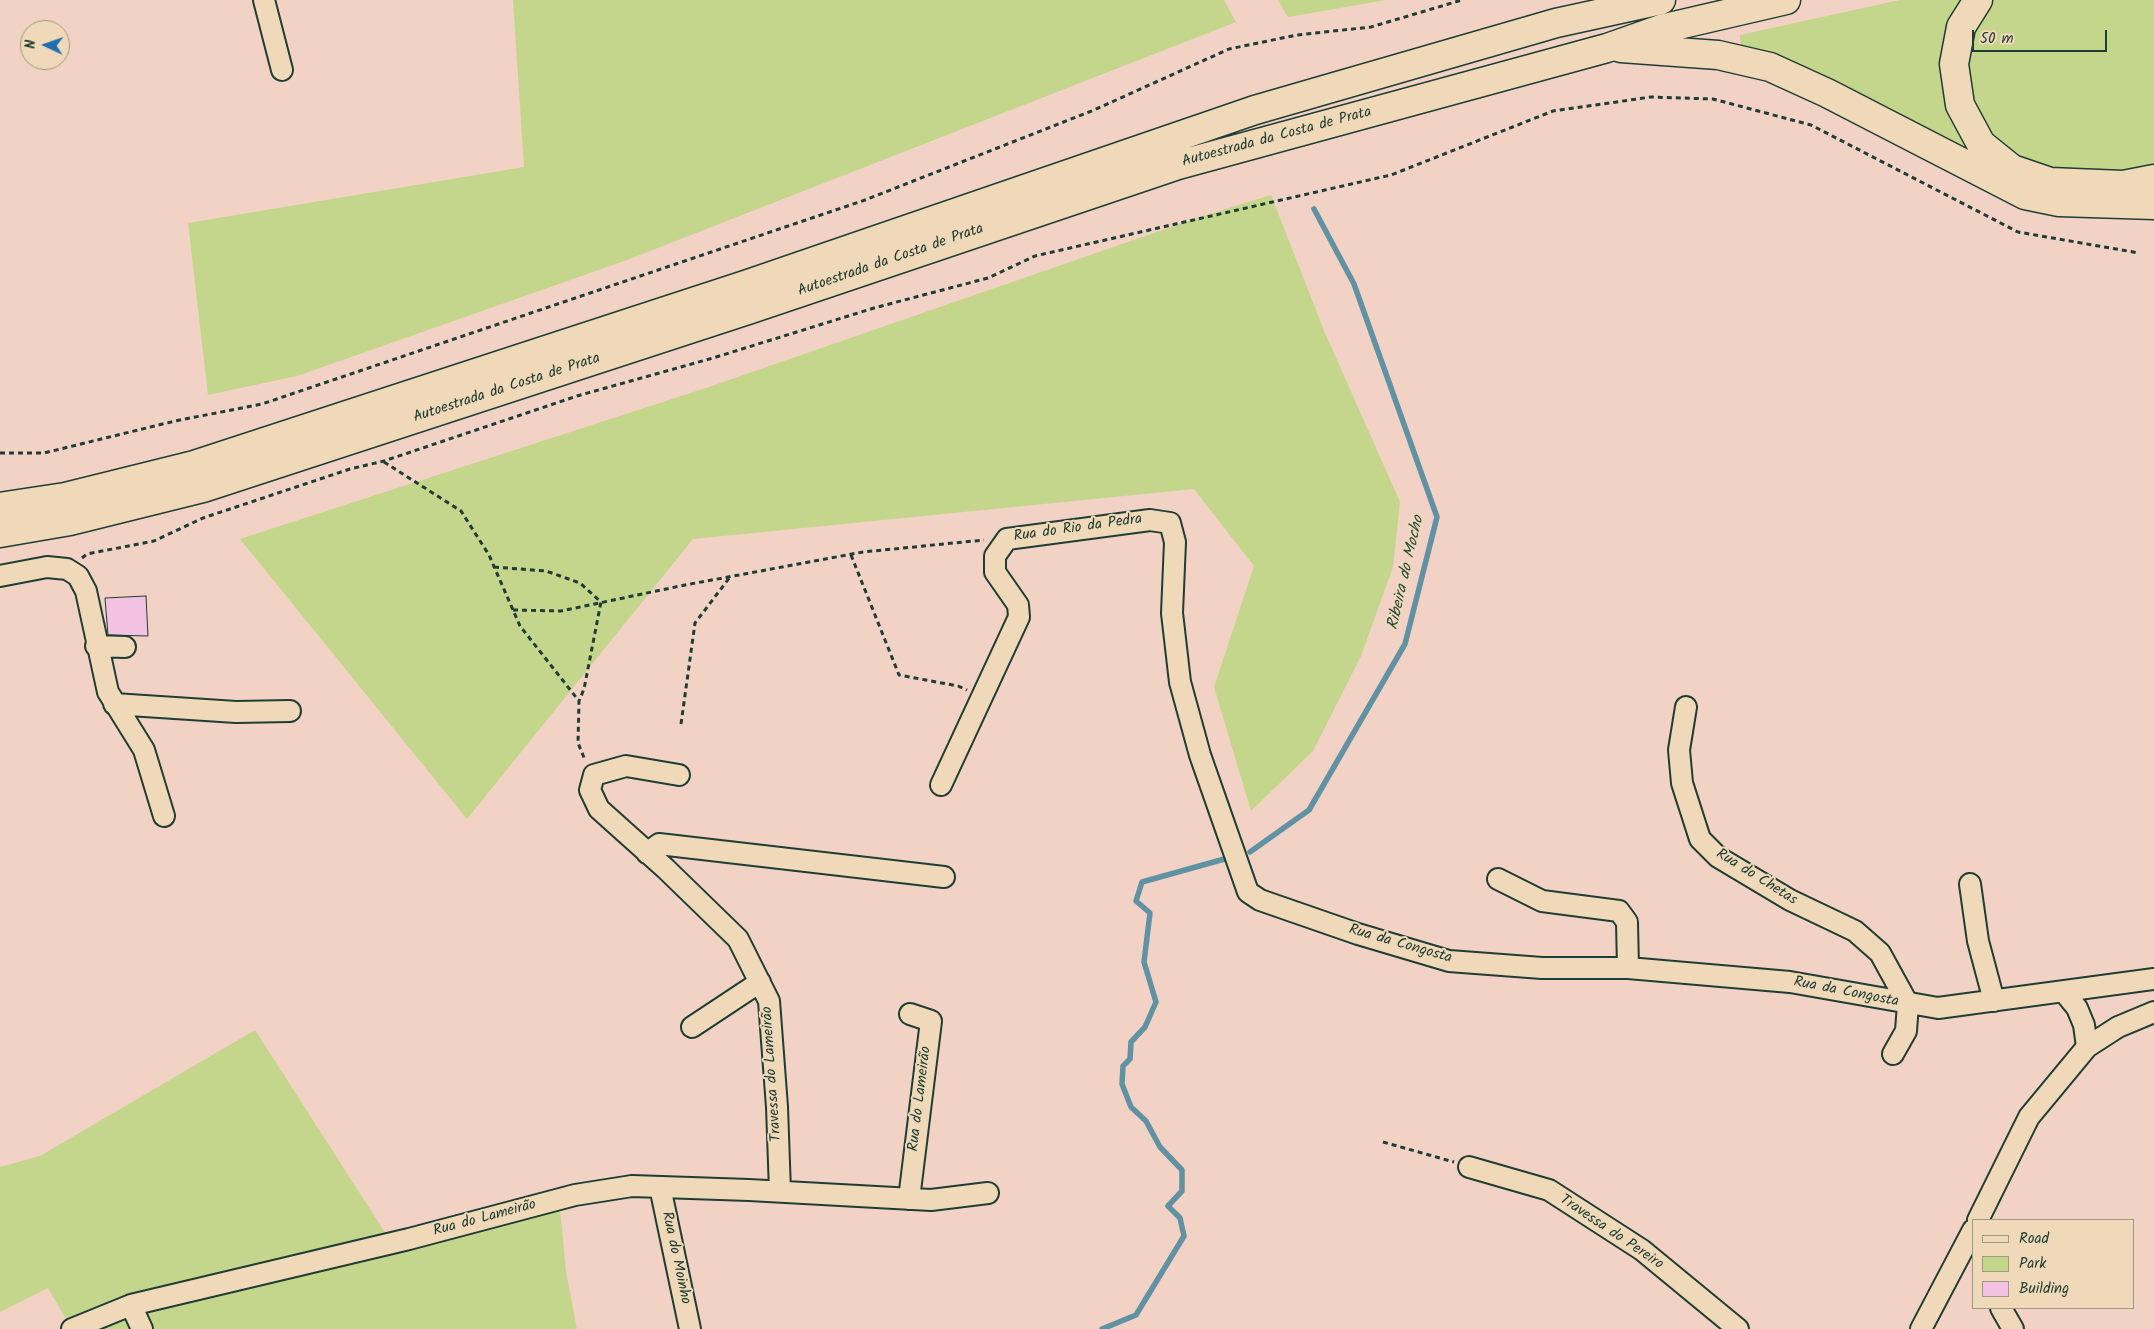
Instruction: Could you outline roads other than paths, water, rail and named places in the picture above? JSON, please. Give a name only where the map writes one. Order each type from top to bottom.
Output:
[{"type":"highway","name":"Autoestrada da Costa de Prata","points":[[0,507],[65,497],[194,465],[745,285],[1255,110],[1556,23],[1661,0]]},
{"type":"highway","name":"Autoestrada da Costa de Prata","points":[[0,533],[70,521],[203,488],[742,312],[1178,165],[1607,48],[1661,29],[1786,0]]},
{"type":"highway","points":[[1978,0],[1962,27],[1954,64],[1960,104],[1981,144],[2012,169],[2050,182],[2123,185],[2154,179]]},
{"type":"highway","points":[[1607,48],[1718,55],[1770,67],[1827,93],[2025,195],[2059,202],[2154,205]]},
{"type":"street","points":[[264,0],[282,70]]},
{"type":"street","name":"Rua do Rio da Pedra","points":[[941,784],[1019,617],[1018,605],[995,572],[995,556],[1007,539],[1150,520],[1170,523],[1175,542],[1172,613],[1180,682],[1200,755],[1236,856]]},
{"type":"street","points":[[0,576],[47,566],[68,569],[78,576],[86,591],[96,646],[108,692],[144,750],[164,816]]},
{"type":"street","points":[[96,646],[125,647]]},
{"type":"street","points":[[114,704],[236,712],[290,711]]},
{"type":"street","name":"Rua do Chetas","points":[[1686,707],[1679,750],[1682,783],[1700,839],[1718,857],[1790,900],[1855,931],[1880,953],[1908,1004]]},
{"type":"street","name":"Travessa do Lameirão","points":[[679,775],[626,766],[594,775],[590,790],[599,808],[666,869],[738,939],[760,982],[769,1001],[777,1107],[780,1191]]},
{"type":"street","points":[[647,853],[659,844],[944,877]]},
{"type":"street","name":"Rua da Congosta","points":[[1236,856],[1248,892],[1260,900],[1358,934],[1449,961],[1542,968],[1628,968],[1790,982],[1938,1008],[2154,979]]},
{"type":"street","points":[[1498,879],[1542,901],[1619,911],[1627,922],[1628,968]]},
{"type":"street","points":[[1970,884],[1978,941],[1994,1001]]},
{"type":"street","points":[[692,1027],[760,982]]},
{"type":"street","points":[[2064,992],[2077,1008],[2084,1025],[2087,1047]]},
{"type":"street","points":[[1893,1054],[1906,1031],[1908,1004]]},
{"type":"street","points":[[1978,1219],[2029,1117],[2087,1047],[2118,1027],[2154,1012]]},
{"type":"street","name":"Rua do Lameirão","points":[[909,1199],[931,1021],[910,1014]]},
{"type":"street","name":"Travessa do Pereiro","points":[[1469,1167],[1549,1190],[1642,1250],[1738,1329]]},
{"type":"street","name":"Rua do Lameirão","points":[[72,1329],[131,1306],[400,1241],[575,1195],[632,1186],[780,1191],[931,1200],[988,1193]]},
{"type":"street","name":"Rua do Moinho","points":[[660,1187],[690,1329]]},
{"type":"street","points":[[1921,1329],[1971,1240]]},
{"type":"street","points":[[131,1306],[142,1329]]},
{"type":"street","points":[[2002,1309],[2013,1329]]},
{"type":"waterway","name":"Ribeira do Mocho","points":[[1250,852],[1309,810],[1405,644],[1437,517],[1354,284],[1314,209]]},
{"type":"waterway","name":"Ribeira do Mocho","points":[[1102,1329],[1136,1315],[1184,1236],[1180,1218],[1168,1206],[1182,1191],[1182,1170],[1160,1147],[1146,1121],[1131,1107],[1122,1084],[1123,1066],[1130,1059],[1131,1042],[1145,1027],[1156,1002],[1144,962],[1150,913],[1136,901],[1142,882],[1228,858]]}]
